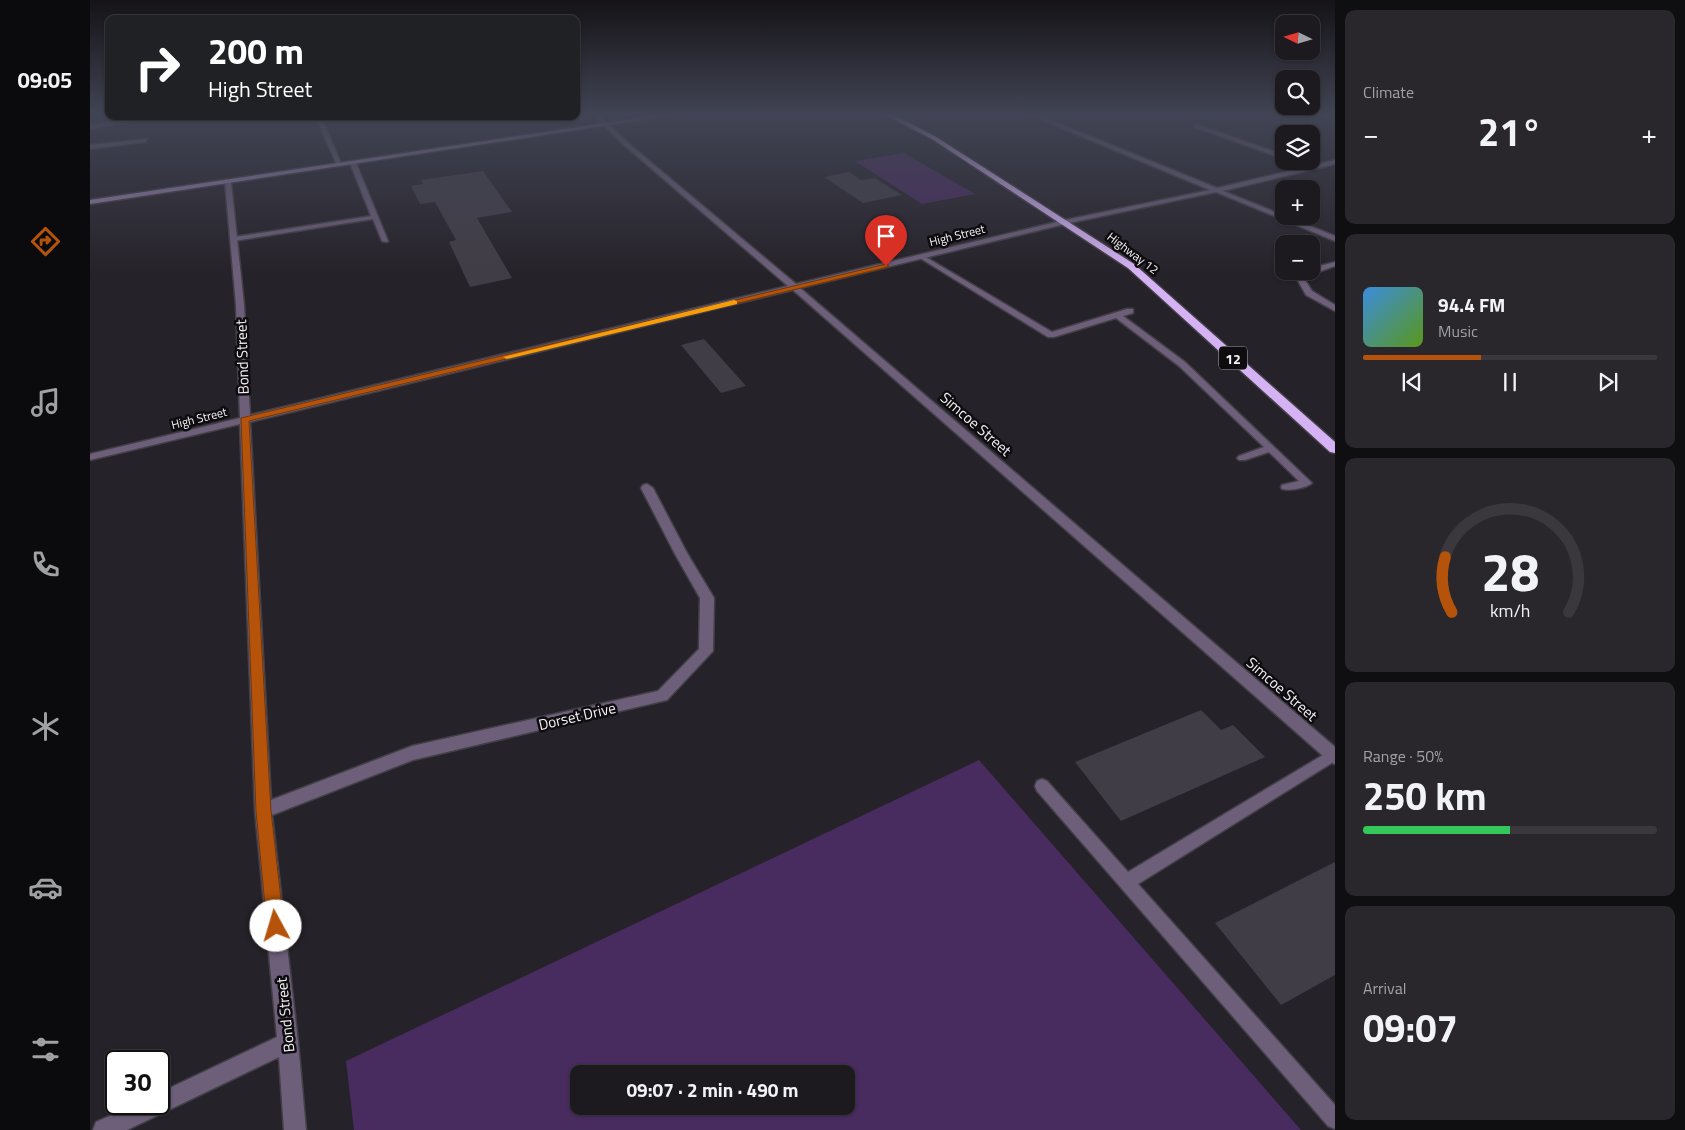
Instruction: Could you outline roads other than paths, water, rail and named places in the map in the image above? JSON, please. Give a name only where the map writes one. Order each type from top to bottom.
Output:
[{"type":"highway","name":"Highway 12","points":[[980,168],[1131,266],[1335,449]]},
{"type":"main road","points":[[90,202],[322,168]]},
{"type":"street","name":"Simcoe Street","points":[[654,168],[1334,756]]},
{"type":"street","points":[[1159,168],[1335,239]]},
{"type":"street","name":"High Street","points":[[90,457],[1065,222],[1214,191],[1301,170]]},
{"type":"street","name":"Bond Street","points":[[228,182],[240,305],[263,811],[288,1042],[295,1130]]},
{"type":"street","points":[[1335,264],[1315,270],[1301,279],[1310,292],[1335,308]]},
{"type":"street","name":"Dorset Drive","points":[[263,811],[412,754],[662,696],[706,651],[707,598],[681,554],[648,488]]},
{"type":"street","points":[[170,1098],[288,1042]]},
{"type":"street","points":[[104,1130],[135,1115]]},
{"type":"lane","points":[[355,168],[385,241]]},
{"type":"lane","points":[[234,239],[375,217]]},
{"type":"lane","points":[[922,257],[1050,334],[1130,311]]},
{"type":"lane","points":[[1118,316],[1182,364],[1307,483],[1286,487]]},
{"type":"lane","points":[[1242,458],[1270,448]]},
{"type":"lane","points":[[1127,882],[1334,756]]},
{"type":"lane","points":[[1042,786],[1335,1119]]}]
